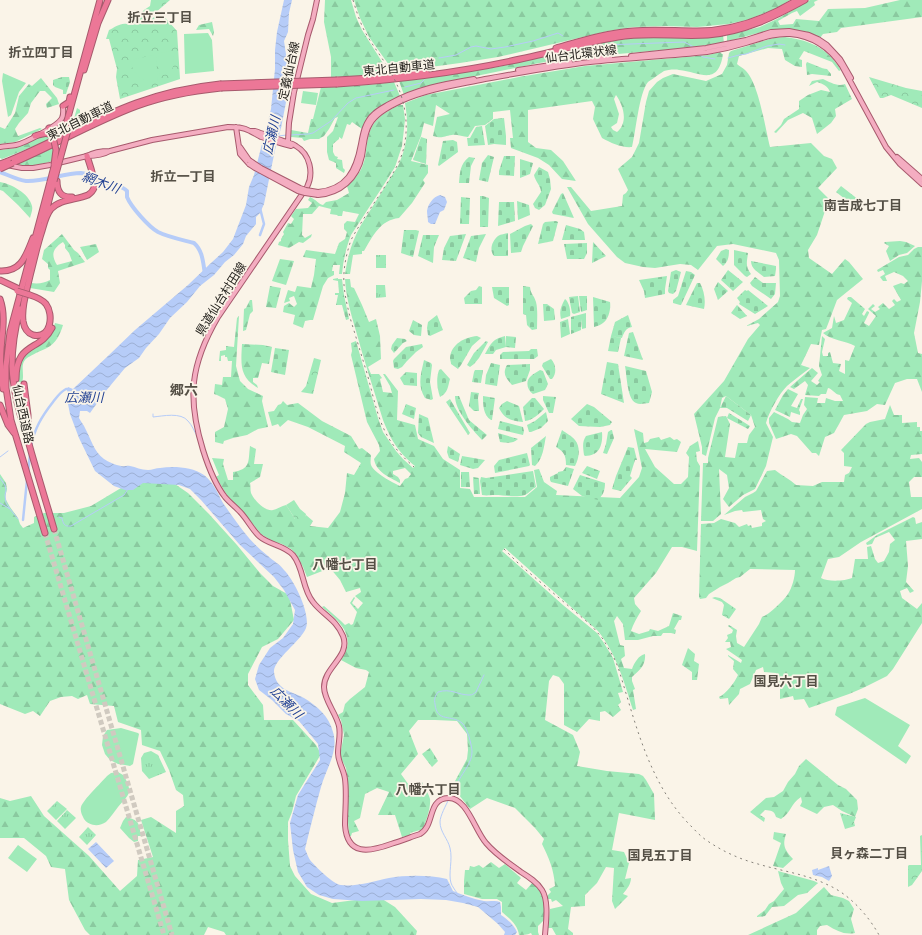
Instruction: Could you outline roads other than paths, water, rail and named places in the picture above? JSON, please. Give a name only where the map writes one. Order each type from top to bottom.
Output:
[{"type":"highway","points":[[53,180],[100,0]]},
{"type":"highway","points":[[84,70],[103,0]]},
{"type":"highway","points":[[0,271],[15,268],[25,258],[53,180],[98,23],[108,0]]},
{"type":"highway","name":"東北自動車道","points":[[337,82],[480,64],[630,31],[698,31],[727,28],[745,24],[764,17],[797,0]]},
{"type":"highway","name":"東北自動車道","points":[[4,162],[30,152],[106,115],[136,103],[178,90],[220,86],[378,81],[466,70],[624,36],[645,34],[708,35],[729,32],[751,26],[771,18],[804,0]]},
{"type":"highway","points":[[63,106],[69,102],[92,29]]},
{"type":"highway","name":"東北自動車道","points":[[4,162],[47,148],[137,106],[179,94],[220,86]]},
{"type":"highway","points":[[49,128],[53,137],[56,153],[53,180],[60,192],[66,197],[82,195],[90,191],[93,180]]},
{"type":"highway","points":[[35,136],[46,133],[53,137]]},
{"type":"highway","points":[[31,293],[42,300],[50,313],[48,327],[44,333],[39,335],[33,335],[26,330],[23,325],[22,318],[35,252],[51,209],[62,202],[86,196],[93,191],[93,180],[87,156]]},
{"type":"highway","points":[[0,168],[4,162]]},
{"type":"highway","name":"仙台西道路","points":[[53,180],[14,333],[12,356],[15,391],[26,435],[54,529]]},
{"type":"highway","name":"仙台西道路","points":[[44,533],[11,420],[7,399],[6,366],[8,344],[14,320],[53,180]]},
{"type":"highway","points":[[0,280],[17,289]]},
{"type":"highway","points":[[0,284],[42,297],[48,302],[52,309],[52,325],[48,335],[25,351],[17,364],[16,377],[18,395],[26,435]]},
{"type":"highway","points":[[0,300],[4,316],[1,353],[2,380],[11,420]]},
{"type":"highway","points":[[24,384],[28,415],[28,420],[25,426]]},
{"type":"highway","points":[[0,405],[8,425],[16,437]]},
{"type":"main road","name":"定義仙台線","points":[[287,144],[297,79],[317,0]]},
{"type":"main road","name":"仙台北環状線","points":[[707,50],[771,32],[789,31],[814,37],[834,51],[844,64],[889,146],[901,162],[922,179]]},
{"type":"main road","name":"仙台北環状線","points":[[236,127],[240,154],[255,168],[305,194],[334,191],[342,187],[355,174],[359,166],[367,131],[372,120],[399,102],[414,95],[444,87],[567,65],[731,47],[778,34],[796,35],[808,38],[820,44],[834,55],[842,66],[882,140],[906,171],[922,184]]},
{"type":"main road","points":[[0,147],[17,145],[57,124],[63,113],[63,106]]},
{"type":"main road","name":"県道仙台村田線","points":[[4,162],[22,168],[34,168],[93,156],[162,138],[228,127],[236,127],[251,131],[254,134],[299,149],[305,154],[311,171],[307,187],[218,317],[202,346],[197,363],[194,383],[193,402],[197,429],[209,468],[225,497],[243,515],[261,537],[268,542],[287,550],[294,556],[312,601],[335,622],[344,637],[345,645],[342,653],[325,677],[324,686],[325,694],[336,715],[340,728],[338,754],[346,784],[345,830],[348,839],[352,844],[359,848],[370,850],[420,834],[428,827],[432,812],[437,803],[444,799],[451,798],[457,800],[466,809],[483,840],[492,850],[534,881],[543,890],[546,900],[545,935]]},
{"type":"water","name":"広瀬川","points":[[284,0],[292,0],[289,13],[288,32],[284,41],[287,61],[287,97],[264,204],[260,213],[256,217],[256,224],[246,236],[243,244],[234,255],[225,262],[214,275],[200,286],[187,302],[170,318],[139,358],[125,368],[90,413],[87,411],[80,411],[79,418],[98,453],[110,462],[117,465],[145,470],[177,467],[194,470],[204,475],[213,484],[223,503],[236,522],[258,548],[282,568],[297,589],[306,614],[306,628],[299,639],[278,662],[274,672],[275,678],[285,689],[304,698],[322,712],[329,721],[334,739],[333,753],[323,780],[305,849],[310,860],[320,871],[341,885],[359,884],[403,876],[426,876],[447,879],[453,891],[480,900],[500,902],[501,915],[514,927],[517,932],[515,935],[504,935],[505,932],[498,924],[478,907],[463,903],[446,900],[421,899],[362,901],[333,899],[319,895],[307,887],[298,872],[293,850],[290,823],[298,795],[320,760],[318,744],[299,721],[286,714],[259,690],[255,679],[259,665],[270,648],[283,638],[293,624],[295,610],[284,590],[274,577],[239,544],[190,489],[179,485],[143,483],[133,490],[125,490],[114,486],[95,471],[79,438],[70,414],[67,399],[69,394],[67,391],[68,387],[73,389],[135,330],[188,285],[223,252],[233,239],[246,205],[249,187],[254,175],[271,109],[277,32]]},
{"type":"water","points":[[440,195],[445,197],[447,202],[444,210],[440,212],[435,224],[431,224],[428,222],[427,211],[433,199]]},
{"type":"water","points":[[96,842],[114,861],[106,868],[88,849]]},
{"type":"water","points":[[829,866],[832,876],[829,881],[822,877],[813,875],[812,870],[818,868],[818,870]]},
{"type":"waterway","points":[[439,58],[456,55],[476,46],[491,49],[533,41],[558,33],[563,36]]},
{"type":"waterway","points":[[605,45],[684,42],[694,47]]},
{"type":"waterway","points":[[728,58],[746,54],[767,46],[779,44],[785,45]]},
{"type":"waterway","points":[[699,54],[703,57],[715,59]]},
{"type":"waterway","points":[[405,87],[421,83],[424,80]]},
{"type":"waterway","points":[[290,135],[313,133],[331,121],[348,103],[356,98],[394,90]]},
{"type":"waterway","points":[[278,136],[287,135]]},
{"type":"waterway","name":"網木川","points":[[0,172],[16,179],[26,181],[81,173],[124,188],[127,191],[127,197],[132,206],[154,229],[166,235],[194,243],[197,246],[201,253],[205,274]]},
{"type":"waterway","points":[[260,208],[264,224],[260,235]]},
{"type":"waterway","points":[[31,447],[36,429],[49,407],[64,390],[68,389]]},
{"type":"waterway","points":[[153,414],[153,417],[172,415],[181,416],[191,424],[197,436]]},
{"type":"waterway","points":[[0,457],[8,451]]},
{"type":"waterway","points":[[28,473],[30,454]]},
{"type":"waterway","points":[[0,478],[5,485],[6,503],[10,509]]},
{"type":"waterway","points":[[23,520],[27,480]]},
{"type":"waterway","points":[[59,517],[62,518],[65,525],[71,526],[124,495],[128,489]]},
{"type":"waterway","points":[[0,503],[10,509],[18,519]]},
{"type":"waterway","points":[[451,796],[469,763],[472,756],[472,749],[469,736],[464,725],[458,720],[439,714],[436,710],[435,698],[438,692],[443,691],[472,695],[476,692],[484,675]]},
{"type":"waterway","points":[[449,799],[442,814],[440,826],[450,848],[450,879],[451,884],[457,893]]},
{"type":"tunnel","points":[[54,529],[172,935]]},
{"type":"tunnel","points":[[45,533],[164,935]]},
{"type":"railway","points":[[353,0],[359,19],[366,33],[388,68],[401,95],[406,118],[406,130],[405,141],[398,164],[351,240],[344,268],[344,290],[351,321],[380,421],[388,437],[403,457],[414,467]]},
{"type":"railway","points":[[504,549],[519,564],[591,625],[603,639],[618,667],[644,750],[653,769],[674,806],[694,830],[712,844],[737,857],[811,878],[836,889],[864,913],[875,927],[879,935]]},
{"type":"district","name":"折立三丁目","points":[[160,17]]},
{"type":"district","name":"折立四丁目","points":[[41,52]]},
{"type":"district","name":"折立一丁目","points":[[183,176]]},
{"type":"district","name":"南吉成七丁目","points":[[863,205]]},
{"type":"district","name":"郷六","points":[[184,390]]},
{"type":"district","name":"八幡七丁目","points":[[345,564]]},
{"type":"district","name":"国見六丁目","points":[[786,681]]},
{"type":"district","name":"八幡六丁目","points":[[428,789]]},
{"type":"district","name":"貝ヶ森二丁目","points":[[869,853]]},
{"type":"district","name":"国見五丁目","points":[[660,855]]}]
